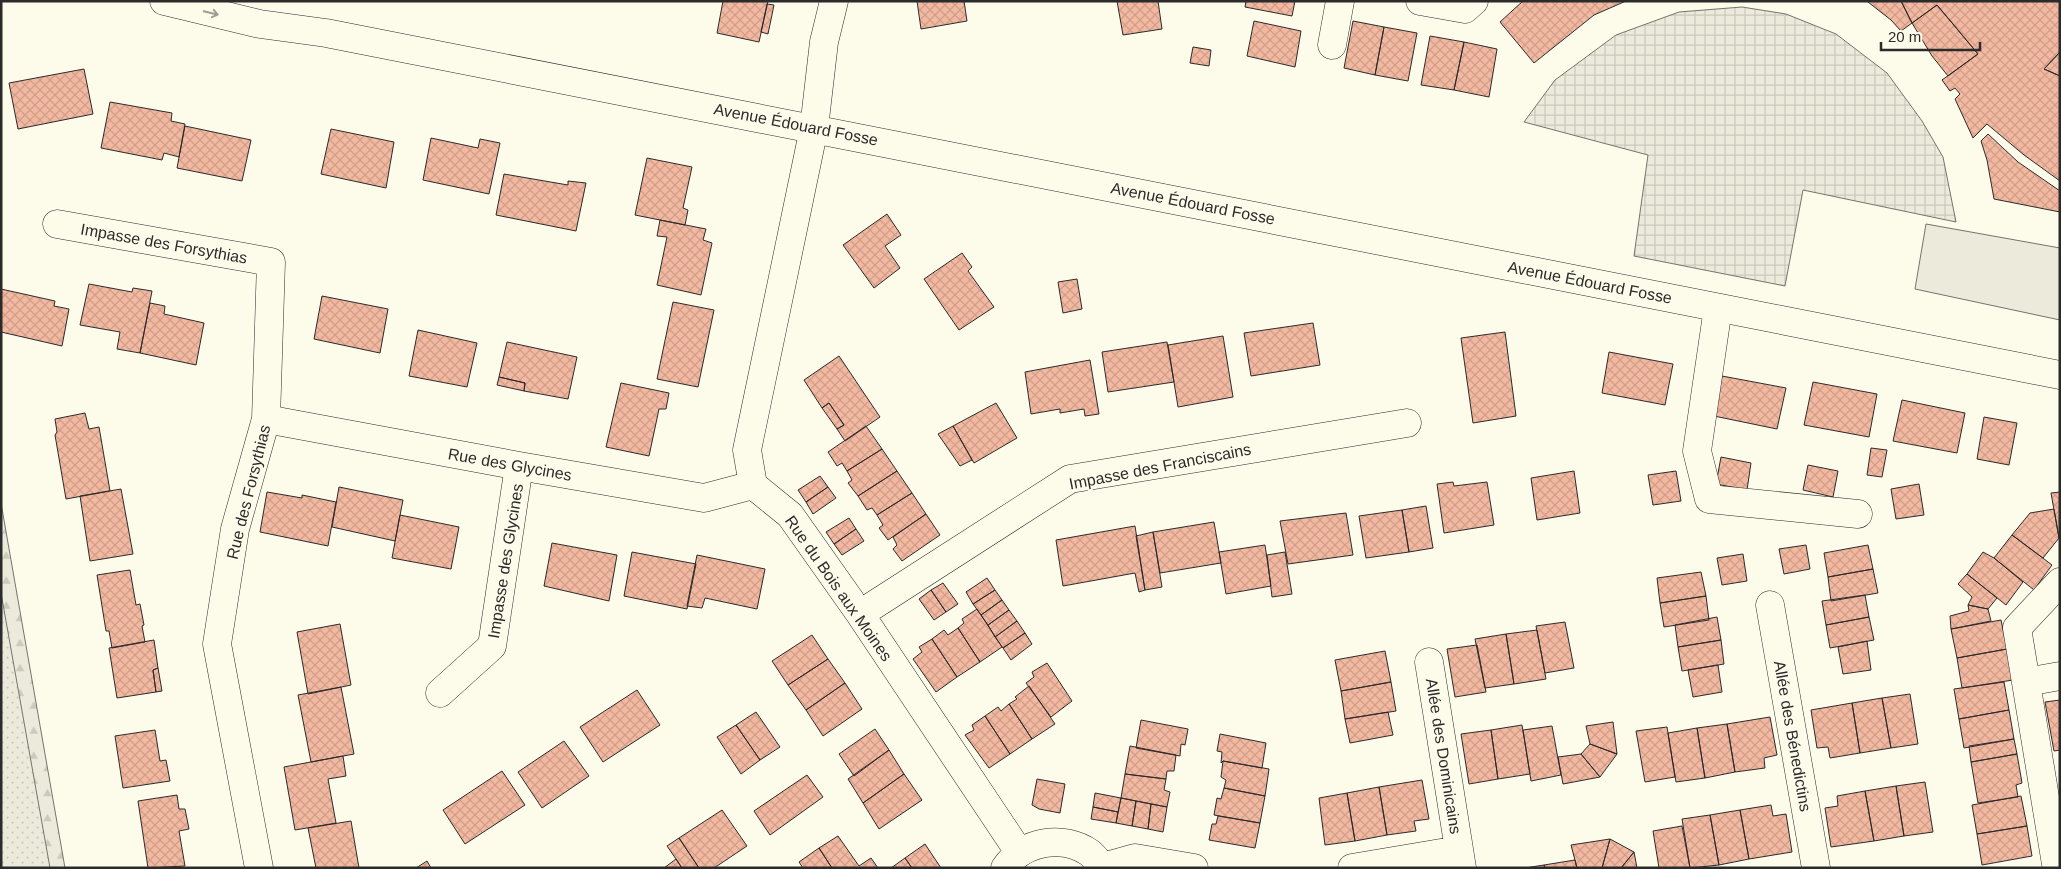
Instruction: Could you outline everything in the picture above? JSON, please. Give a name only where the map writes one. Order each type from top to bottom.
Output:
[{"type":"street","name":"Avenue Édouard Fosse","points":[[164,1],[260,24],[326,32],[2060,375]]},
{"type":"street","name":"Avenue Édouard Fosse","points":[[232,1],[326,32]]},
{"type":"street","points":[[753,484],[747,450],[814,128],[824,42],[834,1]]},
{"type":"street","points":[[1332,45],[1340,1]]},
{"type":"street","points":[[1420,1],[1465,10],[1474,1]]},
{"type":"street","name":"Impasse des Forsythias","points":[[57,224],[271,262]]},
{"type":"street","name":"Rue des Forsythias","points":[[259,868],[217,644],[235,529],[266,419],[271,262]]},
{"type":"street","points":[[1718,308],[1697,451],[1709,499],[1858,514]]},
{"type":"street","name":"Rue des Glycines","points":[[266,419],[704,498],[753,484]]},
{"type":"street","name":"Impasse des Franciscains","points":[[860,614],[1070,479],[1407,423]]},
{"type":"street","name":"Impasse des Glycines","points":[[440,693],[492,646],[519,466]]},
{"type":"street","name":"Rue du Bois aux Moines","points":[[753,484],[790,515],[860,614],[1012,860]]},
{"type":"street","points":[[2056,864],[2017,628],[2060,582]]},
{"type":"street","name":"Allée des Bénedictins","points":[[1770,605],[1816,868]]},
{"type":"street","name":"Allée des Dominicains","points":[[1352,868],[1460,859],[1429,662]]},
{"type":"street","points":[[2026,682],[2060,676]]},
{"type":"street","points":[[1012,860],[1036,845],[1055,842],[1073,845],[1090,854],[1103,868],[1135,858],[1194,868]]},
{"type":"green space","points":[[1,503],[65,868],[1,868]]},
{"type":"green space","points":[[1,593],[50,868],[1,868]]},
{"type":"shaded area","points":[[1742,7],[1786,14],[1836,34],[1887,73],[1922,121],[1943,157],[1956,222],[1803,190],[1785,286],[1634,256],[1648,155],[1524,122],[1555,80],[1616,35],[1679,12]]},
{"type":"shaded area","points":[[1926,224],[2060,248],[2060,320],[1915,289]]},
{"type":"building","points":[[723,1],[768,1],[759,42],[717,33]]},
{"type":"building","points":[[917,1],[964,1],[967,21],[921,29]]},
{"type":"building","points":[[1117,1],[1158,1],[1162,29],[1123,35]]},
{"type":"building","points":[[1246,1],[1295,1],[1292,16],[1245,7]]},
{"type":"building","points":[[1523,1],[1626,1],[1594,15],[1534,63],[1500,22]]},
{"type":"building","points":[[1869,1],[1901,1],[1912,23],[1901,31]]},
{"type":"building","points":[[1901,1],[2060,1],[2060,52],[2044,69],[2060,76],[2060,181],[2024,155],[1987,124],[1973,138],[1955,99],[1960,94],[1955,88],[1950,91],[1942,80],[1978,54],[1937,5],[1912,23]]},
{"type":"building","points":[[767,4],[774,5],[768,34],[761,32]]},
{"type":"building","points":[[1937,5],[1978,54],[1948,76],[1932,56],[1912,23]]},
{"type":"building","points":[[1254,21],[1301,31],[1295,67],[1247,56]]},
{"type":"building","points":[[1353,21],[1384,27],[1375,75],[1344,68]]},
{"type":"building","points":[[1384,27],[1417,33],[1408,81],[1375,75]]},
{"type":"building","points":[[1430,36],[1464,42],[1454,90],[1421,85]]},
{"type":"building","points":[[1464,42],[1497,49],[1489,97],[1454,90]]},
{"type":"building","points":[[1193,47],[1211,50],[1209,66],[1190,63]]},
{"type":"building","points":[[2060,52],[2060,76],[2044,69]]},
{"type":"building","points":[[84,69],[93,114],[18,129],[9,83]]},
{"type":"building","points":[[110,102],[172,113],[171,121],[185,124],[179,157],[164,153],[162,160],[101,148]]},
{"type":"building","points":[[185,126],[251,140],[242,181],[177,168]]},
{"type":"building","points":[[331,129],[394,142],[386,188],[321,174]]},
{"type":"building","points":[[1988,134],[2018,162],[2060,191],[2060,212],[1994,199],[1987,160],[1981,141]]},
{"type":"building","points":[[431,138],[478,148],[480,139],[500,143],[489,194],[423,180]]},
{"type":"building","points":[[647,158],[692,167],[683,208],[688,210],[685,225],[635,215]]},
{"type":"building","points":[[504,174],[568,185],[568,181],[586,183],[576,231],[496,215]]},
{"type":"building","points":[[887,214],[901,235],[885,246],[900,268],[874,288],[843,245]]},
{"type":"building","points":[[660,220],[706,229],[703,240],[712,243],[701,295],[657,285],[667,237],[657,236]]},
{"type":"building","points":[[962,253],[972,267],[968,271],[994,307],[959,330],[924,279]]},
{"type":"building","points":[[1077,279],[1082,309],[1063,313],[1058,282]]},
{"type":"building","points":[[89,284],[132,292],[133,288],[152,291],[140,353],[117,349],[120,332],[80,325]]},
{"type":"building","points":[[1,289],[55,301],[54,306],[69,309],[62,346],[1,332]]},
{"type":"building","points":[[322,296],[388,309],[380,353],[314,339]]},
{"type":"building","points":[[673,302],[714,310],[698,387],[657,379]]},
{"type":"building","points":[[150,303],[165,306],[164,314],[204,323],[196,365],[140,353]]},
{"type":"building","points":[[1313,323],[1320,365],[1251,376],[1244,333]]},
{"type":"building","points":[[418,330],[477,343],[467,387],[409,376]]},
{"type":"building","points":[[1505,332],[1516,416],[1473,423],[1461,338]]},
{"type":"building","points":[[1223,336],[1233,397],[1178,407],[1168,345]]},
{"type":"building","points":[[507,342],[577,357],[568,399],[524,391],[525,383],[499,377]]},
{"type":"building","points":[[1167,342],[1174,382],[1108,392],[1102,352]]},
{"type":"building","points":[[1609,352],[1673,364],[1665,405],[1602,393]]},
{"type":"building","points":[[839,356],[880,417],[845,441],[837,429],[844,425],[829,403],[822,408],[804,380]]},
{"type":"building","points":[[1090,360],[1099,414],[1085,416],[1084,409],[1060,413],[1060,409],[1031,414],[1025,372]]},
{"type":"building","points":[[1722,376],[1786,388],[1777,429],[1714,416]]},
{"type":"building","points":[[499,377],[525,383],[524,391],[497,385]]},
{"type":"building","points":[[1813,382],[1877,394],[1869,437],[1804,425]]},
{"type":"building","points":[[621,383],[669,393],[666,409],[659,409],[649,456],[606,447]]},
{"type":"building","points":[[1902,400],[1965,413],[1957,453],[1893,441]]},
{"type":"building","points":[[829,403],[844,425],[837,429],[822,408]]},
{"type":"building","points":[[996,403],[1017,438],[974,463],[953,426]]},
{"type":"building","points":[[85,413],[89,429],[99,427],[110,491],[66,499],[55,435],[57,432],[55,419]]},
{"type":"building","points":[[1984,417],[2017,423],[2009,465],[1977,459]]},
{"type":"building","points":[[866,426],[882,449],[847,471],[842,463],[837,466],[828,452]]},
{"type":"building","points":[[953,426],[972,460],[960,466],[938,434]]},
{"type":"building","points":[[1871,448],[1887,450],[1882,477],[1867,475]]},
{"type":"building","points":[[882,449],[897,471],[858,496],[848,483],[852,480],[847,471]]},
{"type":"building","points":[[1721,457],[1751,463],[1747,490],[1716,484]]},
{"type":"building","points":[[1808,465],[1838,471],[1833,497],[1803,490]]},
{"type":"building","points":[[897,471],[912,493],[877,515],[872,508],[867,510],[858,496]]},
{"type":"building","points":[[1574,471],[1580,513],[1537,520],[1531,478]]},
{"type":"building","points":[[1676,471],[1681,501],[1653,505],[1648,475]]},
{"type":"building","points":[[820,476],[828,487],[806,502],[798,490]]},
{"type":"building","points":[[1453,482],[1454,486],[1487,482],[1494,525],[1444,533],[1437,484]]},
{"type":"building","points":[[1919,484],[1924,515],[1896,519],[1891,489]]},
{"type":"building","points":[[339,487],[403,500],[395,541],[332,527]]},
{"type":"building","points":[[828,487],[836,498],[813,514],[806,502]]},
{"type":"building","points":[[121,489],[133,554],[90,561],[80,496]]},
{"type":"building","points":[[267,492],[302,498],[302,495],[336,502],[328,546],[260,532]]},
{"type":"building","points":[[2060,492],[2060,538],[2059,538],[2051,493]]},
{"type":"building","points":[[912,493],[926,514],[888,540],[879,528],[883,525],[877,515]]},
{"type":"building","points":[[1426,506],[1433,548],[1409,552],[1402,510]]},
{"type":"building","points":[[2054,509],[2059,538],[2043,558],[2012,535],[2030,513]]},
{"type":"building","points":[[1402,510],[1409,552],[1366,558],[1359,516]]},
{"type":"building","points":[[1346,513],[1353,555],[1288,564],[1280,521]]},
{"type":"building","points":[[926,514],[940,535],[902,561],[893,549],[897,545],[893,537]]},
{"type":"building","points":[[400,515],[459,527],[451,569],[392,558]]},
{"type":"building","points":[[849,518],[856,529],[834,544],[826,532]]},
{"type":"building","points":[[1214,522],[1221,563],[1160,573],[1153,532]]},
{"type":"building","points":[[1135,526],[1145,590],[1139,592],[1135,573],[1063,586],[1056,540]]},
{"type":"building","points":[[856,529],[864,541],[842,555],[834,544]]},
{"type":"building","points":[[1153,532],[1162,587],[1145,590],[1136,536]]},
{"type":"building","points":[[2012,535],[2052,565],[2034,590],[1994,558]]},
{"type":"building","points":[[552,543],[617,555],[609,601],[544,586]]},
{"type":"building","points":[[1265,545],[1271,586],[1226,594],[1219,552]]},
{"type":"building","points":[[1806,545],[1810,569],[1784,574],[1779,549]]},
{"type":"building","points":[[1868,545],[1873,569],[1828,577],[1824,553]]},
{"type":"building","points":[[632,552],[696,564],[687,609],[624,596]]},
{"type":"building","points":[[1285,552],[1292,594],[1272,597],[1267,555]]},
{"type":"building","points":[[1983,552],[1994,558],[2023,582],[2006,605],[1967,574]]},
{"type":"building","points":[[1743,554],[1747,581],[1722,585],[1717,558]]},
{"type":"building","points":[[697,555],[765,569],[757,609],[705,598],[702,608],[687,606]]},
{"type":"building","points":[[1873,569],[1878,593],[1831,601],[1828,577]]},
{"type":"building","points":[[130,570],[136,605],[140,604],[145,642],[112,648],[109,631],[106,631],[97,575]]},
{"type":"building","points":[[1701,572],[1706,596],[1660,603],[1657,578]]},
{"type":"building","points":[[1967,574],[1997,598],[1988,609],[1968,605],[1972,597],[1958,584]]},
{"type":"building","points":[[987,578],[995,590],[973,604],[966,592]]},
{"type":"building","points":[[943,583],[958,604],[946,612],[931,590]]},
{"type":"building","points":[[931,590],[946,612],[934,620],[919,599]]},
{"type":"building","points":[[995,590],[1002,600],[981,615],[973,604]]},
{"type":"building","points":[[1865,595],[1869,617],[1826,625],[1822,601]]},
{"type":"building","points":[[1706,596],[1709,620],[1664,627],[1660,603]]},
{"type":"building","points":[[1002,600],[1009,610],[988,625],[981,615]]},
{"type":"building","points":[[1968,605],[1988,609],[1991,621],[1951,629],[1950,616],[1969,611]]},
{"type":"building","points":[[977,609],[1002,647],[980,662],[958,628],[964,623],[962,619]]},
{"type":"building","points":[[1009,610],[1017,621],[995,637],[988,625]]},
{"type":"building","points":[[1717,617],[1721,640],[1678,647],[1675,625]]},
{"type":"building","points":[[1869,617],[1874,640],[1830,648],[1826,625]]},
{"type":"building","points":[[2001,620],[2007,649],[1957,658],[1951,629]]},
{"type":"building","points":[[1017,621],[1025,633],[1003,648],[995,637]]},
{"type":"building","points":[[1565,622],[1574,668],[1545,673],[1536,626]]},
{"type":"building","points":[[340,624],[351,685],[308,694],[297,632]]},
{"type":"building","points":[[958,628],[980,662],[957,677],[932,639],[944,630],[948,635]]},
{"type":"building","points":[[1537,630],[1546,679],[1514,684],[1506,634]]},
{"type":"building","points":[[1025,633],[1032,644],[1011,660],[1003,648]]},
{"type":"building","points":[[1506,634],[1514,684],[1485,688],[1475,639]]},
{"type":"building","points":[[812,635],[828,659],[788,685],[772,661]]},
{"type":"building","points":[[932,639],[957,677],[936,692],[913,659],[922,652],[919,647]]},
{"type":"building","points":[[154,640],[158,668],[153,670],[156,692],[117,698],[109,648]]},
{"type":"building","points":[[1721,640],[1724,664],[1682,671],[1678,647]]},
{"type":"building","points":[[1867,641],[1871,670],[1843,674],[1838,647]]},
{"type":"building","points":[[1477,645],[1486,692],[1455,697],[1447,649]]},
{"type":"building","points":[[2007,649],[2013,680],[1962,688],[1957,658]]},
{"type":"building","points":[[1385,651],[1391,682],[1341,691],[1335,660]]},
{"type":"building","points":[[828,659],[845,683],[806,710],[788,685]]},
{"type":"building","points":[[1047,663],[1072,701],[1051,717],[1026,683],[1034,677],[1032,672]]},
{"type":"building","points":[[1718,665],[1722,692],[1693,697],[1688,670]]},
{"type":"building","points":[[158,668],[162,691],[156,692],[153,670]]},
{"type":"building","points":[[1391,682],[1396,711],[1345,719],[1341,691]]},
{"type":"building","points":[[2004,682],[2009,710],[1959,719],[1954,689]]},
{"type":"building","points":[[845,683],[862,709],[823,736],[806,710]]},
{"type":"building","points":[[1029,686],[1055,724],[1032,739],[1009,704],[1017,699],[1015,697]]},
{"type":"building","points":[[341,687],[354,754],[311,762],[298,695]]},
{"type":"building","points":[[637,690],[660,725],[603,762],[580,727]]},
{"type":"building","points":[[1910,694],[1918,744],[1891,748],[1882,698]]},
{"type":"building","points":[[1882,698],[1891,748],[1860,753],[1852,703]]},
{"type":"building","points":[[2060,700],[2060,750],[2054,751],[2045,702]]},
{"type":"building","points":[[1852,703],[1860,753],[1830,758],[1828,747],[1817,748],[1811,710]]},
{"type":"building","points":[[1009,704],[1032,739],[1010,754],[985,716],[998,707],[1001,711]]},
{"type":"building","points":[[2009,710],[2014,739],[1964,748],[1959,719]]},
{"type":"building","points":[[756,712],[780,747],[760,760],[736,725]]},
{"type":"building","points":[[1388,712],[1393,735],[1350,743],[1345,719]]},
{"type":"building","points":[[985,716],[1010,754],[989,768],[965,735],[974,730],[972,725]]},
{"type":"building","points":[[1770,717],[1777,755],[1764,758],[1765,768],[1735,772],[1727,724]]},
{"type":"building","points":[[1141,720],[1188,729],[1185,745],[1181,744],[1180,756],[1136,748]]},
{"type":"building","points":[[1613,722],[1617,754],[1590,744],[1586,726]]},
{"type":"building","points":[[1727,724],[1735,772],[1705,778],[1697,728]]},
{"type":"building","points":[[736,725],[760,760],[741,774],[717,737]]},
{"type":"building","points":[[1522,725],[1530,774],[1498,779],[1491,730]]},
{"type":"building","points":[[1552,726],[1561,775],[1531,781],[1523,730]]},
{"type":"building","points":[[1667,727],[1675,777],[1645,782],[1636,731]]},
{"type":"building","points":[[1697,728],[1705,778],[1676,782],[1668,733]]},
{"type":"building","points":[[875,729],[889,750],[854,776],[839,754]]},
{"type":"building","points":[[155,730],[160,761],[166,760],[170,781],[123,788],[115,736]]},
{"type":"building","points":[[1491,730],[1498,779],[1469,784],[1461,734]]},
{"type":"building","points":[[1220,734],[1266,743],[1262,768],[1223,761],[1221,763],[1222,752],[1217,751]]},
{"type":"building","points":[[2014,739],[2017,754],[1971,762],[1969,746]]},
{"type":"building","points":[[564,741],[589,776],[542,808],[518,772]]},
{"type":"building","points":[[1590,744],[1617,754],[1600,777],[1581,754]]},
{"type":"building","points":[[1130,746],[1176,755],[1174,771],[1167,771],[1166,779],[1125,774]]},
{"type":"building","points":[[889,750],[904,774],[863,803],[848,779]]},
{"type":"building","points":[[1581,754],[1600,777],[1563,784],[1558,757]]},
{"type":"building","points":[[2017,754],[2022,783],[2016,785],[2018,797],[1978,803],[1971,762]]},
{"type":"building","points":[[343,756],[346,776],[328,779],[336,823],[295,830],[284,767]]},
{"type":"building","points":[[1223,761],[1269,769],[1265,796],[1224,788],[1226,780],[1221,777]]},
{"type":"building","points":[[502,771],[525,805],[465,844],[443,810]]},
{"type":"building","points":[[904,774],[922,800],[879,829],[863,803]]},
{"type":"building","points":[[1125,774],[1166,779],[1164,790],[1170,792],[1167,807],[1121,798]]},
{"type":"building","points":[[807,775],[823,797],[770,835],[754,811]]},
{"type":"building","points":[[1037,779],[1065,784],[1060,813],[1039,809],[1032,805]]},
{"type":"building","points":[[1422,780],[1429,819],[1414,821],[1416,831],[1387,835],[1379,787]]},
{"type":"building","points":[[1925,782],[1933,832],[1904,836],[1896,786]]},
{"type":"building","points":[[1896,786],[1904,836],[1874,841],[1865,791]]},
{"type":"building","points":[[1379,787],[1387,835],[1355,841],[1347,793]]},
{"type":"building","points":[[1224,788],[1265,796],[1260,823],[1214,815],[1217,798],[1221,799]]},
{"type":"building","points":[[1865,791],[1874,841],[1831,847],[1825,808],[1838,806],[1837,796]]},
{"type":"building","points":[[1095,793],[1121,798],[1118,812],[1093,807]]},
{"type":"building","points":[[1347,793],[1355,841],[1325,845],[1319,798]]},
{"type":"building","points":[[177,795],[179,809],[185,809],[189,829],[179,831],[185,866],[148,868],[138,801]]},
{"type":"building","points":[[2021,796],[2027,826],[1977,834],[1972,805]]},
{"type":"building","points":[[1121,798],[1136,801],[1132,826],[1116,823]]},
{"type":"building","points":[[1136,801],[1151,804],[1148,829],[1132,826]]},
{"type":"building","points":[[1151,804],[1167,807],[1163,832],[1148,829]]},
{"type":"building","points":[[1771,805],[1773,816],[1786,814],[1792,852],[1749,859],[1740,810]]},
{"type":"building","points":[[1093,807],[1118,812],[1116,823],[1091,819]]},
{"type":"building","points":[[722,810],[747,846],[714,868],[699,868],[679,838]]},
{"type":"building","points":[[1740,810],[1749,859],[1719,865],[1710,815]]},
{"type":"building","points":[[1710,815],[1719,865],[1690,868],[1682,819]]},
{"type":"building","points":[[1218,816],[1260,823],[1255,848],[1209,840],[1212,824],[1216,824]]},
{"type":"building","points":[[351,821],[359,868],[316,868],[308,828]]},
{"type":"building","points":[[1682,826],[1690,868],[1659,868],[1653,831]]},
{"type":"building","points":[[2027,826],[2032,856],[1982,865],[1977,834]]},
{"type":"building","points":[[838,836],[859,866],[871,858],[878,868],[832,868],[819,848]]},
{"type":"building","points":[[679,838],[699,868],[682,868],[667,846]]},
{"type":"building","points":[[1610,839],[1634,852],[1621,868],[1602,868]]},
{"type":"building","points":[[1610,839],[1602,868],[1577,868],[1571,845]]},
{"type":"building","points":[[925,844],[941,868],[912,868],[905,858]]},
{"type":"building","points":[[819,848],[832,868],[803,868],[799,862]]},
{"type":"building","points":[[1634,852],[1637,868],[1621,868]]},
{"type":"building","points":[[905,858],[912,868],[891,868]]},
{"type":"building","points":[[676,859],[682,868],[664,868]]},
{"type":"building","points":[[1575,860],[1577,868],[1545,868],[1544,865]]},
{"type":"building","points":[[427,861],[431,868],[416,868]]},
{"type":"building","points":[[1544,865],[1545,868],[1525,868]]}]
